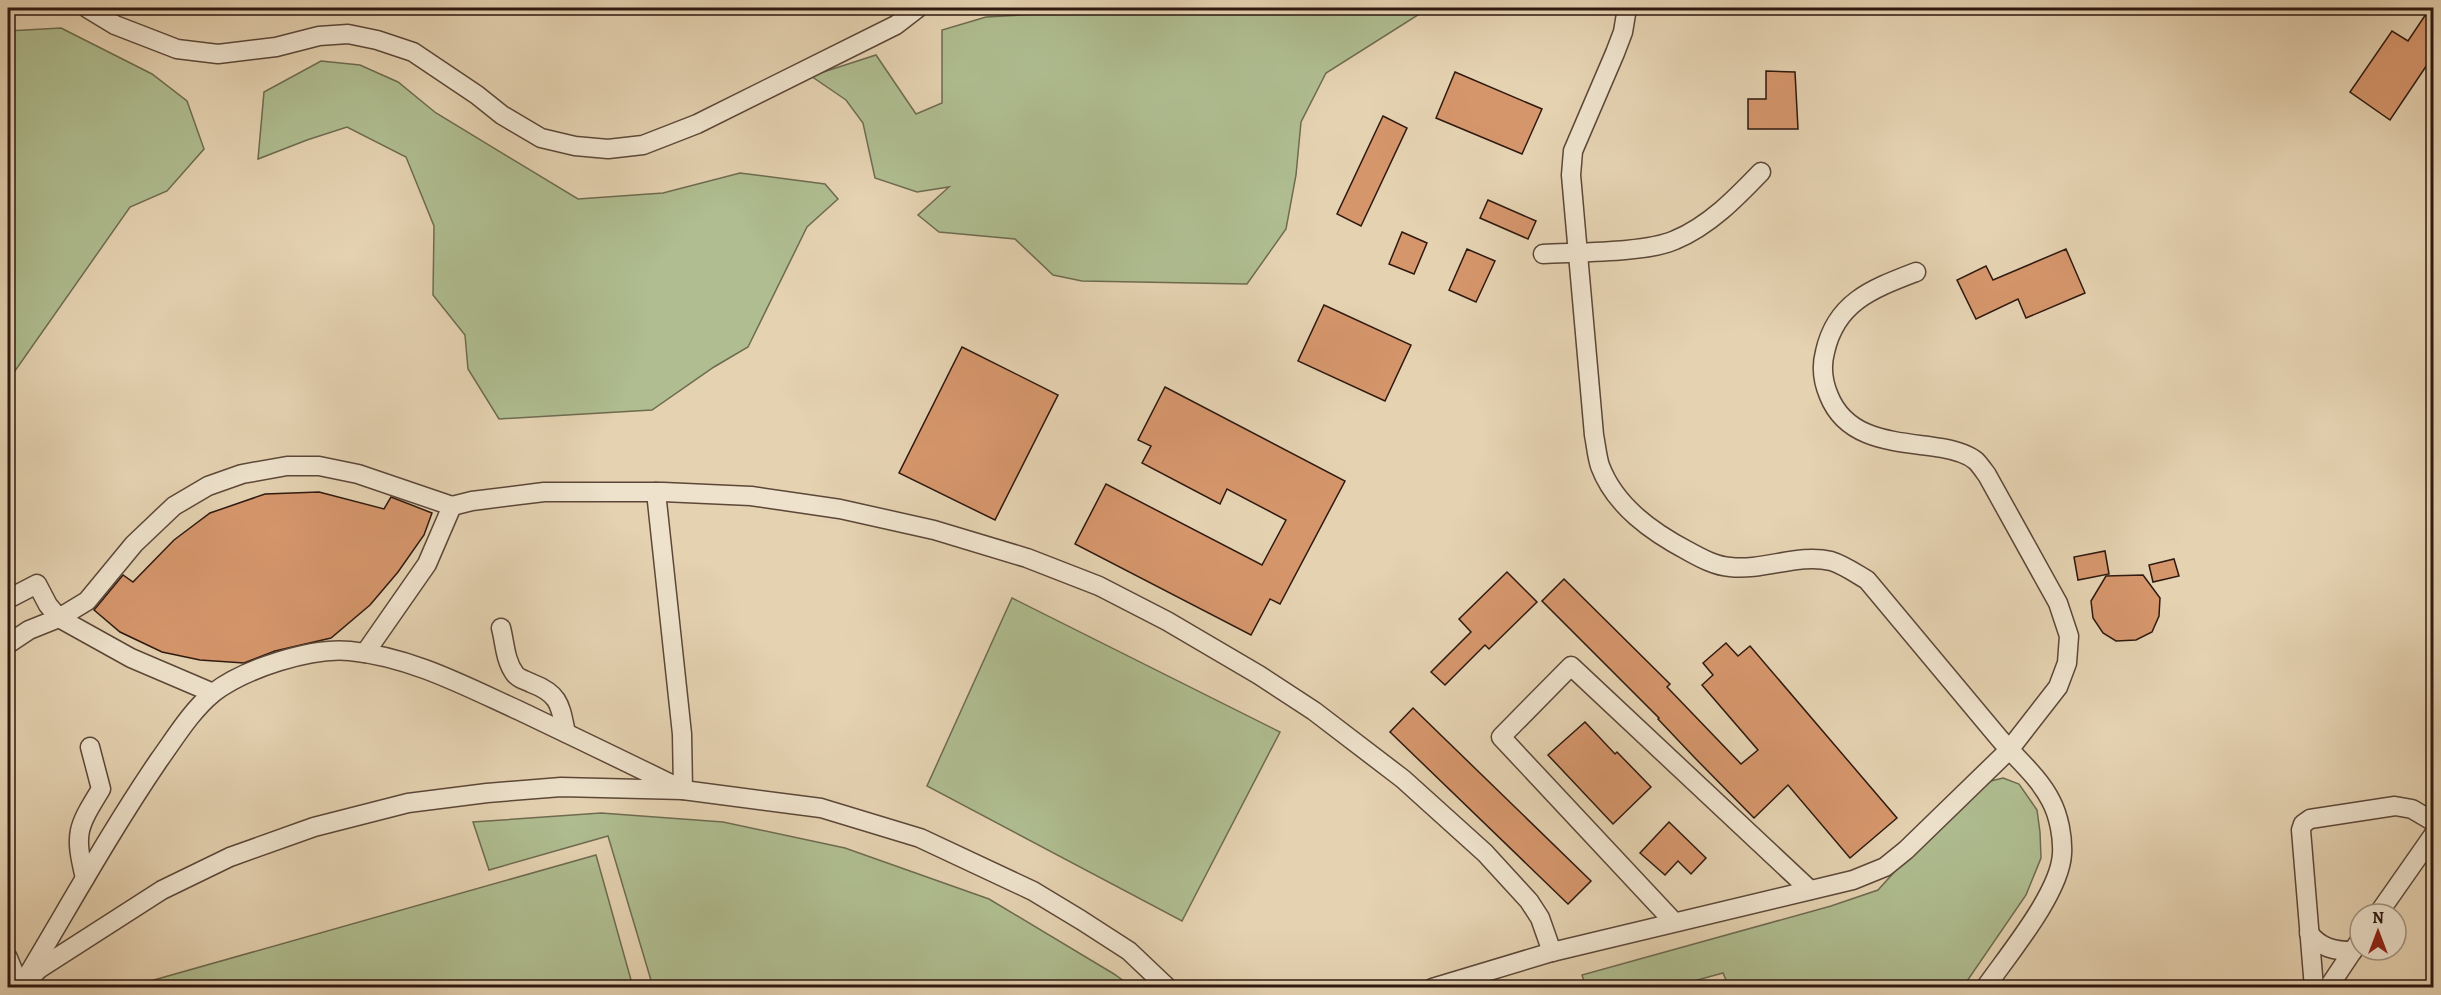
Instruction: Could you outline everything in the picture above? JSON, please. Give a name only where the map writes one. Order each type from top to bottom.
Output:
[{"type":"street","points":[[87,8],[115,25],[177,49],[218,54],[276,47],[319,36],[348,34],[377,40],[413,52],[477,94],[502,115],[541,138],[575,146],[608,149],[643,145],[697,124],[896,25],[918,8]]},
{"type":"street","points":[[1627,8],[1623,32],[1573,151],[1571,175],[1594,435],[1600,466],[1625,506],[1644,524],[1708,561],[1728,567],[1756,568],[1809,559],[1830,561],[1847,567],[1867,580],[2040,784],[2052,802],[2060,827],[2062,855],[2055,882],[2040,909],[1985,987]]},
{"type":"street","points":[[1543,254],[1644,247],[1674,241],[1714,217],[1761,172]]},
{"type":"street","points":[[1432,987],[1552,952],[1853,880],[1885,867],[1906,850],[2009,750],[2058,687],[2067,663],[2069,636],[2058,603],[1988,475],[1975,460],[1953,450],[1873,438],[1854,428],[1834,407],[1824,382],[1823,358],[1829,332],[1849,306],[1870,290],[1916,272]]},
{"type":"street","points":[[8,644],[29,630],[59,618],[87,601],[134,544],[174,506],[208,486],[242,474],[287,466],[319,466],[358,474],[452,506],[472,501],[544,492],[656,492],[752,496],[840,509],[934,530],[1027,558],[1099,586],[1167,621],[1259,675],[1314,711],[1403,779],[1485,853],[1529,901],[1540,918],[1552,952]]},
{"type":"street","points":[[656,492],[682,734],[684,789]]},
{"type":"street","points":[[365,653],[427,564],[452,506]]},
{"type":"street","points":[[8,599],[37,584],[48,605],[59,618],[131,658],[213,693]]},
{"type":"street","points":[[501,628],[509,664],[514,673],[518,677],[545,688],[555,697],[566,733]]},
{"type":"street","points":[[20,987],[108,837],[188,720],[213,693],[275,663],[321,651],[348,650],[438,672],[684,789]]},
{"type":"street","points":[[1674,922],[1501,737],[1571,666],[1810,890]]},
{"type":"street","points":[[85,878],[78,844],[78,832],[82,820],[101,789],[90,747]]},
{"type":"street","points":[[20,987],[39,969],[162,890],[230,857],[314,827],[408,803],[487,792],[561,787],[684,789],[821,808],[920,838],[1033,891],[1129,951],[1168,987]]},
{"type":"street","points":[[2314,987],[2302,824],[2310,819],[2395,806],[2412,809],[2433,822]]},
{"type":"street","points":[[2386,902],[2433,834]]},
{"type":"street","points":[[2309,933],[2319,944],[2329,948],[2337,951],[2348,948]]},
{"type":"street","points":[[8,958],[20,987]]},
{"type":"street","points":[[2328,987],[2348,958]]},
{"type":"green space","points":[[1082,8],[1429,8],[1326,73],[1301,122],[1296,175],[1286,229],[1247,284],[1082,281],[1053,275],[1015,239],[939,232],[918,215],[949,187],[917,192],[875,178],[863,123],[846,100],[811,76],[876,55],[916,114],[942,103],[942,30],[986,17],[1074,12]]},
{"type":"green space","points":[[61,28],[152,74],[187,101],[204,149],[167,191],[130,207],[10,378],[8,377],[8,31]]},
{"type":"green space","points":[[321,61],[360,65],[398,82],[436,113],[578,199],[663,193],[740,173],[825,184],[838,199],[807,227],[748,347],[714,367],[652,410],[499,419],[468,369],[465,335],[433,295],[434,226],[406,157],[347,127],[258,159],[264,92]]},
{"type":"green space","points":[[1012,598],[1280,732],[1182,921],[927,786]]},
{"type":"green space","points":[[2003,778],[2019,784],[2037,810],[2041,858],[2026,895],[1963,987],[1729,987],[1723,973],[1672,987],[1586,988],[1582,975],[1831,906],[1878,890],[1924,839],[1969,797],[1991,781]]},
{"type":"green space","points":[[601,813],[723,822],[845,848],[989,899],[1132,987],[653,987],[608,836],[489,870],[473,822]]},
{"type":"green space","points":[[596,855],[633,987],[129,987]]},
{"type":"building","points":[[2430,8],[2433,8],[2433,56],[2390,120],[2350,92],[2392,31],[2408,41]]},
{"type":"building","points":[[1766,71],[1795,72],[1798,129],[1748,129],[1748,99],[1766,99]]},
{"type":"building","points":[[1455,72],[1542,109],[1522,154],[1436,118]]},
{"type":"building","points":[[1383,116],[1407,128],[1361,226],[1337,214]]},
{"type":"building","points":[[1488,200],[1536,221],[1528,239],[1480,218]]},
{"type":"building","points":[[1402,232],[1427,243],[1414,274],[1389,264]]},
{"type":"building","points":[[1467,249],[1495,261],[1476,302],[1449,290]]},
{"type":"building","points":[[2066,249],[2085,293],[2026,318],[2018,299],[1976,319],[1957,280],[1986,266],[1993,280]]},
{"type":"building","points":[[1324,305],[1411,345],[1385,401],[1298,361]]},
{"type":"building","points":[[962,347],[1058,395],[995,520],[899,473]]},
{"type":"building","points":[[1165,387],[1345,481],[1280,604],[1270,599],[1251,635],[1075,544],[1106,484],[1262,565],[1286,520],[1227,489],[1220,504],[1142,463],[1151,446],[1138,440]]},
{"type":"building","points":[[319,492],[384,509],[391,497],[432,513],[424,535],[398,572],[370,605],[331,638],[275,651],[244,663],[200,660],[162,652],[120,632],[94,610],[123,575],[133,582],[174,540],[210,513],[265,494]]},
{"type":"building","points":[[2105,551],[2109,574],[2078,580],[2074,557]]},
{"type":"building","points":[[2174,559],[2179,576],[2153,582],[2149,565]]},
{"type":"building","points":[[1507,572],[1537,602],[1489,649],[1485,645],[1445,685],[1431,672],[1471,632],[1459,619]]},
{"type":"building","points":[[2143,575],[2160,598],[2159,616],[2152,632],[2136,640],[2116,641],[2103,633],[2093,618],[2091,601],[2106,576]]},
{"type":"building","points":[[1564,579],[1670,684],[1667,687],[1741,764],[1758,750],[1702,685],[1713,675],[1703,663],[1726,643],[1738,656],[1750,646],[1897,818],[1850,858],[1788,785],[1754,818],[1659,718],[1542,601]]},
{"type":"building","points":[[1413,708],[1591,881],[1568,904],[1390,732]]},
{"type":"building","points":[[1585,722],[1651,787],[1613,824],[1548,755]]},
{"type":"building","points":[[1669,822],[1706,858],[1691,874],[1678,861],[1665,875],[1640,853]]}]
